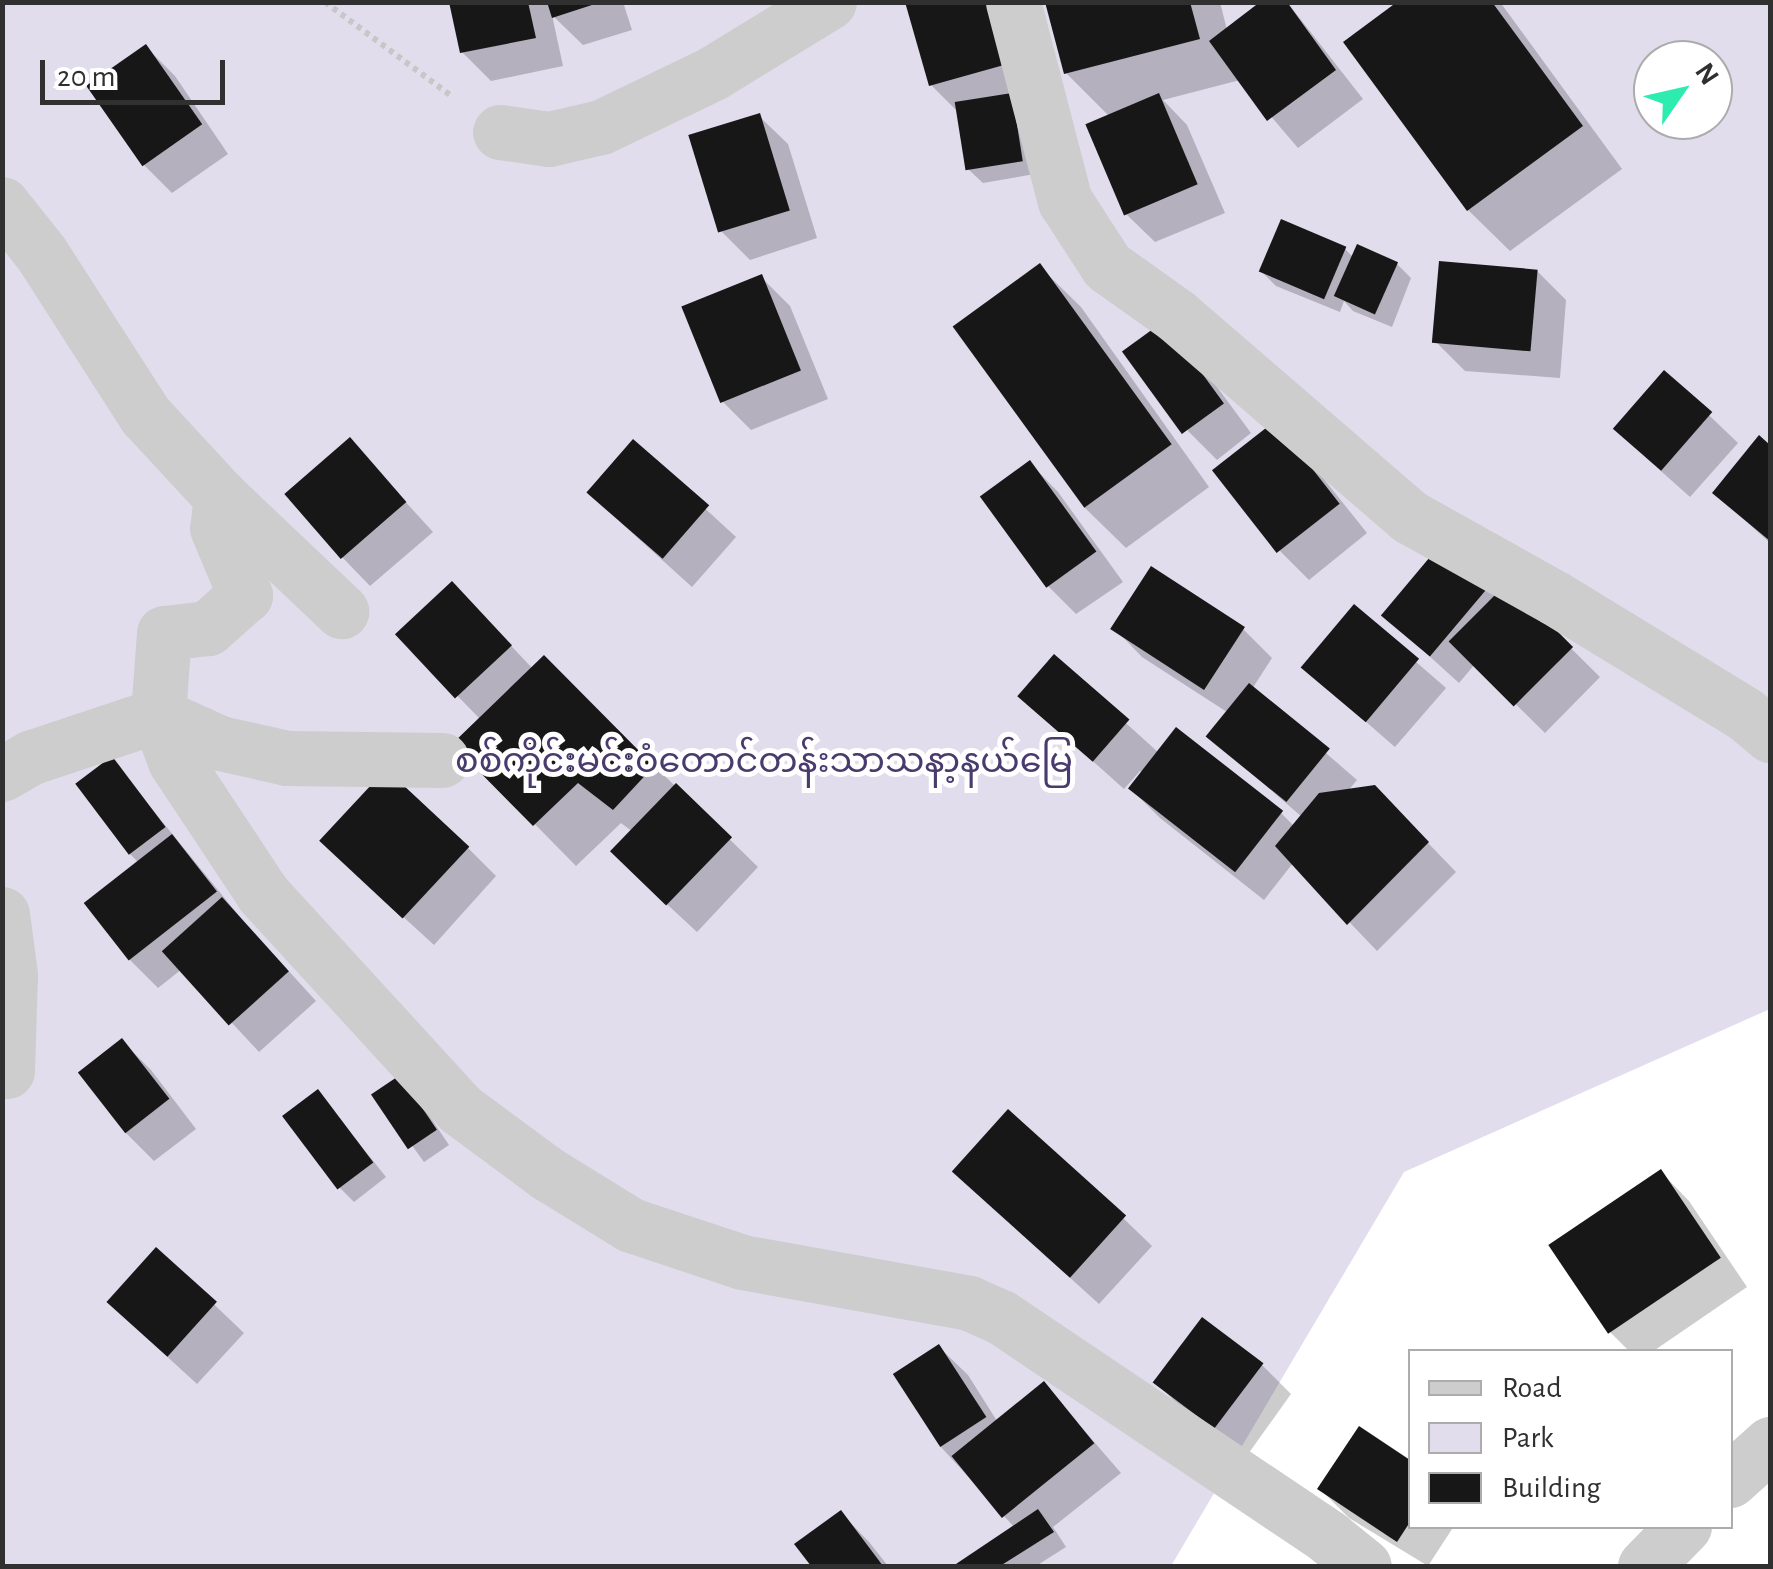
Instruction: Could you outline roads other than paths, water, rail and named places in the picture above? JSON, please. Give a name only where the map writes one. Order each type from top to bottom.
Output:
[{"type":"street","points":[[500,132],[549,139],[601,127],[714,73],[829,2]]},
{"type":"street","points":[[1013,2],[1066,201],[1107,266],[1177,316],[1410,517],[1555,598],[1745,714],[1770,735]]},
{"type":"street","points":[[2,204],[41,253],[145,415],[221,497],[341,611]]},
{"type":"street","points":[[221,497],[217,528],[245,596],[208,628],[164,633],[158,715],[175,761],[264,894],[460,1109],[548,1174],[631,1226],[742,1262],[968,1303],[1001,1317],[1328,1537],[1364,1566]]},
{"type":"street","points":[[2,774],[32,757],[158,715],[220,743],[287,758],[442,760]]},
{"type":"street","points":[[2,914],[10,976],[7,1071]]},
{"type":"street","points":[[1733,1477],[1770,1444]]},
{"type":"street","points":[[1645,1566],[1681,1529]]},
{"type":"park label","name":"စစ်ကိုင်းမင်းဝံတောင်တန်းသာသနာ့နယ်မြေ","points":[[764,762]]}]
